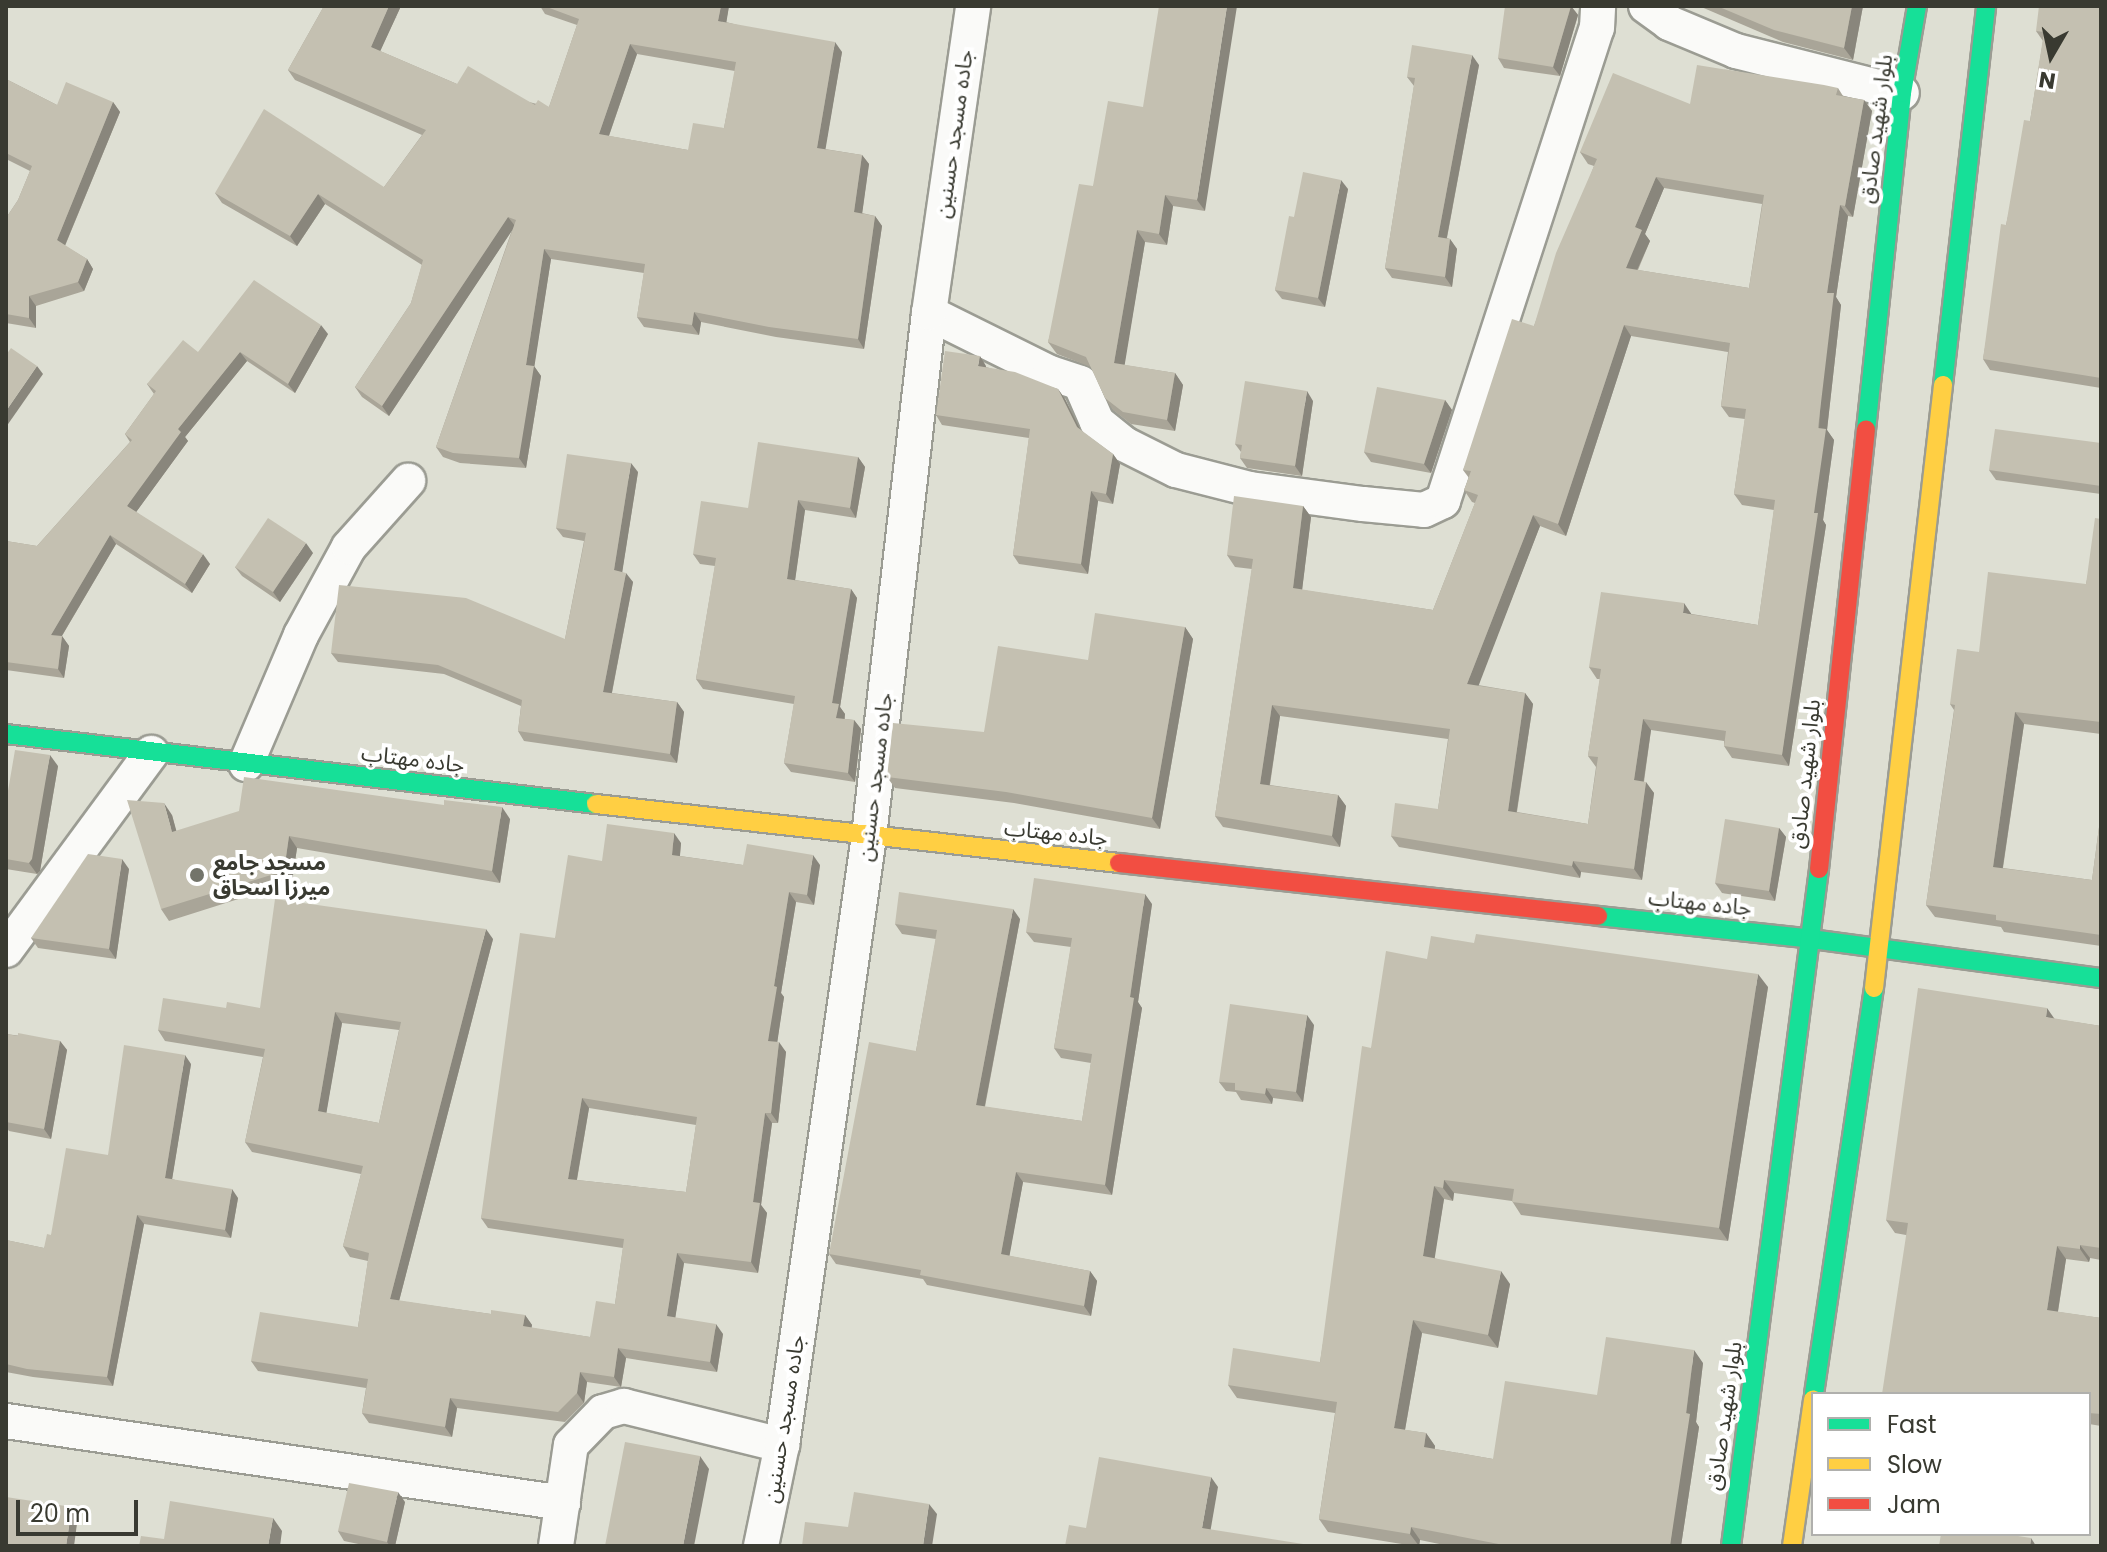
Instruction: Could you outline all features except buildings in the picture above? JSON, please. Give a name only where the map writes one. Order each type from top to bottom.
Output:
[{"type":"main road","name":"بلوار شهید صادق","points":[[1731,1546],[1812,939],[1902,93],[1917,6]]},
{"type":"main road","points":[[1814,1392],[1880,948],[1986,6]]},
{"type":"main road","name":"جاده مهتاب","points":[[6,734],[869,836],[1812,939],[2101,978]]},
{"type":"main road","points":[[1792,1546],[1811,1414]]},
{"type":"street","name":"جاده مسجد حسنین","points":[[761,1546],[782,1445],[869,836],[929,313],[973,6]]},
{"type":"street","points":[[929,313],[1050,373],[1080,383],[1097,422],[1124,444],[1176,470],[1250,489],[1424,510],[1443,501],[1597,28],[1598,6]]},
{"type":"street","points":[[1646,6],[1669,23],[1736,51],[1902,93]]},
{"type":"street","points":[[246,764],[301,635],[349,547],[408,481]]},
{"type":"street","points":[[6,950],[151,753]]},
{"type":"street","points":[[556,1546],[571,1445],[603,1412],[624,1406],[782,1445]]},
{"type":"street","points":[[6,1421],[563,1503]]},
{"type":"traffic: fast","points":[[1866,430],[1902,93],[1917,6]]},
{"type":"traffic: fast","points":[[1943,385],[1986,6]]},
{"type":"traffic: fast","points":[[6,734],[596,804]]},
{"type":"traffic: fast","points":[[1731,1546],[1819,869]]},
{"type":"traffic: fast","points":[[1598,916],[1812,939],[2101,978]]},
{"type":"traffic: fast","points":[[1814,1392],[1874,988]]},
{"type":"traffic: slow","points":[[1874,988],[1943,385]]},
{"type":"traffic: slow","points":[[596,804],[1119,863]]},
{"type":"traffic: slow","points":[[1792,1546],[1811,1414]]},
{"type":"traffic: jam","points":[[1819,869],[1866,430]]},
{"type":"traffic: jam","points":[[1119,863],[1598,916]]},
{"type":"place","name":"مسجد جامع میرزا اسحاق","points":[[197,875]]}]
